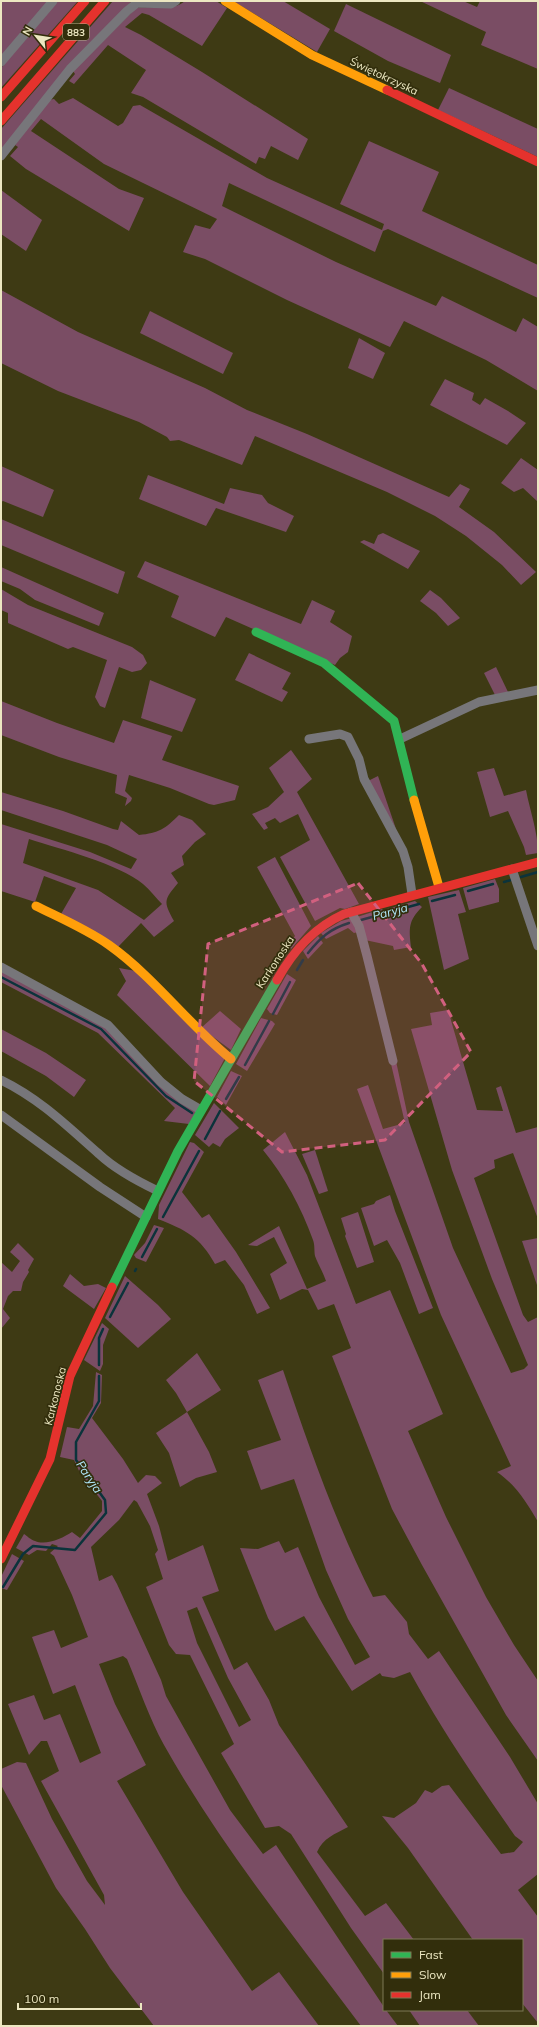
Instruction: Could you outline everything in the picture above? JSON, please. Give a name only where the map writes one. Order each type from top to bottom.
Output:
[{"type":"main road","name":"883","points":[[1,97],[85,1]]},
{"type":"main road","name":"883","points":[[1,121],[105,1]]},
{"type":"main road","name":"Świętokrzyska","points":[[225,1],[273,32],[312,54],[538,162]]},
{"type":"main road","points":[[256,632],[324,663],[394,721],[400,739],[401,753],[439,887]]},
{"type":"main road","name":"Karkonoska","points":[[1,1559],[50,1459],[68,1386],[77,1359],[158,1191],[201,1110],[280,974],[298,947],[320,926],[351,912],[412,894],[538,862]]},
{"type":"main road","points":[[36,906],[83,930],[118,952],[148,979],[179,1012],[231,1059]]},
{"type":"street","points":[[1,62],[53,1]]},
{"type":"street","points":[[1,156],[70,69],[127,11],[137,3],[171,4],[176,1]]},
{"type":"street","points":[[400,739],[479,702],[538,690]]},
{"type":"street","points":[[309,739],[340,734],[348,737],[359,759],[364,779],[398,840],[406,860],[412,894]]},
{"type":"street","points":[[512,869],[538,946]]},
{"type":"street","points":[[351,912],[359,926],[368,956],[393,1061]]},
{"type":"street","points":[[1,967],[104,1023],[115,1032],[137,1058],[161,1082],[182,1099],[201,1110]]},
{"type":"street","points":[[1,1080],[29,1096],[60,1118],[113,1166],[158,1191]]},
{"type":"street","points":[[1,1115],[100,1187],[146,1217]]},
{"type":"highlighted area","points":[[358,883],[422,964],[471,1052],[385,1140],[282,1152],[194,1081],[208,944]]},
{"type":"shaded area","points":[[1,1],[50,1],[1,57]]},
{"type":"shaded area","points":[[58,1],[78,1],[1,88],[1,68]]},
{"type":"shaded area","points":[[113,1],[132,1],[1,151],[1,129]]},
{"type":"shaded area","points":[[185,1],[216,1],[227,8],[202,46],[149,15],[142,13],[125,27],[202,72],[308,139],[298,160],[271,146],[265,159],[259,157],[256,164],[143,97],[131,93],[146,70],[108,45],[74,84],[69,81],[75,74],[73,71],[136,8],[175,6]]},
{"type":"shaded area","points":[[233,1],[283,1],[330,29],[317,52]]},
{"type":"shaded area","points":[[420,1],[463,1],[477,7],[480,1],[538,1],[538,69],[481,45],[486,32]]},
{"type":"shaded area","points":[[346,4],[451,55],[440,83],[388,61],[334,31]]},
{"type":"shaded area","points":[[449,88],[538,129],[538,157],[438,110]]},
{"type":"shaded area","points":[[73,98],[118,126],[123,123],[133,106],[140,105],[267,178],[382,230],[384,224],[340,204],[369,141],[439,172],[422,211],[538,265],[538,298],[388,229],[383,231],[375,252],[229,183],[222,206],[336,262],[436,306],[442,296],[516,332],[523,318],[538,327],[538,391],[486,360],[404,321],[390,347],[287,300],[205,259],[183,252],[195,225],[210,229],[217,219],[104,164],[41,119],[31,131],[119,189],[144,198],[129,231],[26,169],[10,156],[18,147],[15,145],[49,100],[54,99],[59,104]]},
{"type":"shaded area","points":[[1,190],[42,220],[26,251],[1,234]]},
{"type":"shaded area","points":[[1,290],[78,332],[205,388],[247,410],[307,434],[449,497],[460,484],[470,489],[459,507],[494,532],[536,572],[521,585],[502,565],[466,536],[435,516],[387,492],[255,436],[242,465],[179,440],[170,441],[167,437],[139,422],[58,391],[1,363]]},
{"type":"shaded area","points":[[150,311],[233,353],[223,374],[140,333]]},
{"type":"shaded area","points":[[359,338],[385,353],[373,379],[348,368]]},
{"type":"shaded area","points":[[445,379],[474,393],[472,400],[480,405],[485,398],[526,423],[507,445],[430,405]]},
{"type":"shaded area","points":[[521,458],[538,470],[538,502],[523,488],[514,492],[501,483]]},
{"type":"shaded area","points":[[1,466],[54,490],[43,517],[3,501],[1,502]]},
{"type":"shaded area","points":[[148,475],[224,504],[230,488],[262,495],[268,503],[294,516],[286,532],[216,508],[206,526],[139,499]]},
{"type":"shaded area","points":[[1,519],[125,572],[118,594],[1,545]]},
{"type":"shaded area","points":[[383,533],[420,551],[408,569],[360,542],[364,540],[374,544],[378,535]]},
{"type":"shaded area","points":[[145,561],[301,624],[312,600],[335,611],[330,622],[352,636],[348,652],[340,658],[335,665],[226,617],[215,637],[171,617],[179,596],[137,577]]},
{"type":"shaded area","points":[[1,567],[104,613],[99,626],[35,600],[20,589],[1,581]]},
{"type":"shaded area","points":[[1,589],[28,605],[132,647],[143,655],[147,663],[141,670],[132,672],[119,667],[105,708],[100,706],[95,697],[107,660],[73,647],[68,649],[8,623],[8,613],[1,610]]},
{"type":"shaded area","points":[[430,590],[441,598],[460,618],[448,626],[436,613],[420,601]]},
{"type":"shaded area","points":[[249,653],[291,673],[282,689],[288,692],[282,702],[235,680]]},
{"type":"shaded area","points":[[496,667],[508,692],[495,695],[484,673]]},
{"type":"shaded area","points":[[150,680],[196,699],[182,732],[141,718]]},
{"type":"shaded area","points":[[1,701],[114,743],[123,720],[172,736],[162,760],[239,786],[235,800],[214,805],[209,804],[170,788],[129,775],[125,791],[132,798],[131,801],[125,806],[127,798],[115,793],[117,775],[59,757],[1,735]]},
{"type":"shaded area","points":[[291,750],[312,779],[297,792],[359,904],[345,909],[340,908],[315,921],[280,857],[310,840],[298,814],[280,823],[275,818],[265,823],[268,828],[264,830],[252,814],[268,807],[284,792],[269,768]]},
{"type":"shaded area","points":[[494,768],[504,796],[526,790],[535,829],[538,853],[526,855],[508,811],[490,817],[477,772]]},
{"type":"shaded area","points":[[378,776],[396,829],[368,781]]},
{"type":"shaded area","points":[[1,792],[63,811],[113,829],[118,830],[121,821],[139,835],[161,830],[179,815],[192,820],[206,834],[195,842],[182,856],[184,865],[171,873],[178,883],[170,893],[167,901],[168,909],[174,921],[154,937],[141,923],[118,947],[61,914],[76,888],[44,876],[35,902],[1,891],[1,824],[90,852],[131,869],[137,859],[107,845],[1,810]],"holes":[[[29,839],[89,858],[119,870],[143,884],[162,904],[144,920],[98,890],[23,863]]]},
{"type":"shaded area","points":[[275,857],[311,926],[291,949],[287,946],[295,936],[257,867]]},
{"type":"shaded area","points":[[495,879],[499,889],[499,902],[469,910],[463,888]]},
{"type":"shaded area","points":[[459,890],[466,912],[458,914],[469,959],[444,970],[428,897]]},
{"type":"shaded area","points":[[415,901],[422,907],[414,916],[410,925],[411,947],[394,950],[393,946],[365,940],[357,917],[382,909],[387,915],[387,909]]},
{"type":"shaded area","points":[[352,918],[358,932],[354,933],[348,928],[326,939],[321,933],[341,921]]},
{"type":"shaded area","points":[[318,936],[323,943],[308,959],[303,951]]},
{"type":"shaded area","points":[[119,968],[136,971],[225,1058],[210,1086],[117,995],[126,981]]},
{"type":"shaded area","points":[[1,970],[103,1025],[196,1112],[189,1124],[164,1121],[175,1108],[98,1033],[1,982]]},
{"type":"shaded area","points":[[287,974],[296,980],[277,1015],[270,1013],[267,1009]]},
{"type":"shaded area","points":[[448,1010],[477,1110],[503,1111],[496,1088],[501,1086],[516,1133],[538,1127],[538,1219],[513,1153],[494,1160],[495,1168],[474,1178],[523,1315],[528,1322],[538,1317],[538,1522],[525,1501],[510,1483],[497,1472],[511,1466],[441,1315],[357,1089],[368,1085],[383,1129],[405,1123],[391,1064],[396,1061],[409,1122],[453,1248],[511,1373],[524,1369],[528,1365],[492,1279],[452,1170],[411,1029],[432,1025],[430,1013]]},
{"type":"shaded area","points":[[220,1011],[241,1029],[231,1050],[201,1028]]},
{"type":"shaded area","points":[[261,1018],[272,1021],[275,1024],[247,1071],[236,1064]]},
{"type":"shaded area","points":[[1,1029],[46,1053],[86,1080],[74,1097],[46,1076],[1,1051]]},
{"type":"shaded area","points":[[231,1071],[242,1076],[226,1105],[217,1097]]},
{"type":"shaded area","points":[[214,1103],[239,1128],[225,1139],[220,1147],[213,1143],[209,1147],[195,1135]]},
{"type":"shaded area","points":[[285,1132],[307,1175],[356,1304],[390,1290],[443,1414],[408,1431],[446,1517],[486,1597],[514,1645],[538,1681],[538,1761],[506,1715],[392,1509],[332,1356],[351,1348],[334,1304],[318,1310],[308,1290],[302,1289],[280,1300],[270,1274],[287,1263],[274,1237],[257,1246],[248,1245],[279,1226],[307,1289],[326,1281],[315,1256],[313,1240],[298,1204],[271,1160],[263,1150]]},
{"type":"shaded area","points":[[190,1142],[194,1143],[204,1152],[182,1192],[202,1218],[209,1214],[236,1252],[270,1308],[257,1314],[244,1285],[225,1260],[215,1264],[204,1247],[198,1241],[177,1227],[158,1219],[159,1205]]},
{"type":"shaded area","points":[[315,1150],[328,1191],[319,1194],[302,1154]]},
{"type":"shaded area","points":[[390,1195],[433,1308],[419,1314],[400,1263],[387,1240],[374,1246],[361,1208],[374,1204],[376,1201]]},
{"type":"shaded area","points":[[358,1212],[374,1262],[357,1268],[345,1236],[346,1234],[341,1218]]},
{"type":"shaded area","points":[[154,1225],[164,1228],[146,1262],[136,1258],[134,1255],[145,1243]]},
{"type":"shaded area","points":[[538,1238],[538,1288],[522,1241]]},
{"type":"shaded area","points":[[18,1243],[34,1259],[23,1282],[21,1291],[13,1291],[8,1296],[3,1309],[10,1318],[1,1329],[1,1262],[12,1272],[20,1261],[10,1252]]},
{"type":"shaded area","points":[[70,1274],[84,1286],[98,1284],[106,1288],[94,1309],[63,1286]]},
{"type":"shaded area","points":[[125,1276],[158,1305],[171,1319],[138,1348],[105,1318]]},
{"type":"shaded area","points":[[102,1323],[109,1329],[103,1345],[103,1364],[100,1371],[84,1360]]},
{"type":"shaded area","points":[[197,1353],[221,1390],[187,1412],[176,1393],[166,1380]]},
{"type":"shaded area","points":[[283,1370],[335,1513],[373,1597],[385,1595],[407,1622],[409,1634],[428,1659],[439,1651],[510,1757],[538,1804],[538,1874],[518,1890],[538,1917],[538,2023],[523,2004],[523,1939],[472,1939],[408,1848],[382,1816],[394,1818],[416,1803],[425,1790],[432,1793],[442,1786],[449,1785],[501,1854],[514,1852],[523,1842],[515,1836],[474,1776],[434,1714],[410,1672],[394,1678],[382,1676],[380,1673],[352,1691],[304,1616],[275,1631],[268,1618],[240,1548],[258,1549],[279,1541],[285,1553],[298,1547],[319,1597],[355,1665],[370,1657],[348,1619],[326,1570],[294,1479],[261,1490],[247,1451],[281,1440],[258,1380]]},
{"type":"shaded area","points":[[96,1372],[102,1375],[101,1403],[92,1418],[123,1459],[138,1483],[146,1475],[155,1476],[162,1483],[147,1494],[159,1526],[168,1561],[203,1545],[219,1591],[202,1597],[234,1670],[247,1662],[269,1700],[279,1725],[348,1827],[326,1840],[317,1852],[365,1916],[386,1903],[413,1939],[383,1939],[383,1973],[351,1928],[291,1834],[279,1826],[265,1828],[221,1753],[234,1744],[190,1655],[176,1654],[169,1645],[146,1587],[163,1579],[155,1554],[158,1550],[150,1526],[137,1502],[134,1500],[119,1520],[91,1547],[99,1581],[112,1575],[161,1680],[166,1696],[230,1810],[263,1854],[276,1845],[383,2006],[383,2011],[387,2011],[398,2026],[361,2026],[258,1889],[209,1818],[164,1745],[127,1659],[123,1656],[99,1664],[115,1704],[146,1765],[117,1781],[183,1892],[252,1991],[279,1972],[319,2026],[154,2026],[110,1968],[56,1888],[1,1785],[1,1769],[17,1762],[26,1763],[52,1819],[87,1881],[105,1905],[104,1895],[41,1781],[59,1771],[47,1741],[41,1741],[29,1755],[8,1704],[34,1695],[44,1720],[60,1714],[80,1763],[101,1753],[75,1685],[53,1694],[32,1637],[54,1630],[61,1648],[88,1637],[72,1595],[54,1556],[50,1553],[58,1546],[52,1544],[46,1551],[37,1550],[29,1555],[16,1548],[24,1534],[32,1540],[44,1543],[54,1541],[72,1532],[80,1538],[102,1511],[102,1501],[80,1473],[74,1460],[60,1457],[67,1427],[79,1429],[93,1406]],"holes":[[[197,1607],[228,1678],[251,1720],[239,1727],[197,1643],[187,1611]]]},
{"type":"shaded area","points":[[187,1412],[209,1452],[217,1472],[196,1478],[180,1487],[169,1453],[156,1433]]},
{"type":"shaded area","points":[[12,1554],[24,1561],[7,1590],[1,1588],[1,1577]]},
{"type":"shaded area","points":[[410,2011],[468,2011],[479,2026],[420,2026]]},
{"type":"waterway","name":"Paryja","points":[[521,877],[538,872]]},
{"type":"waterway","name":"Paryja","points":[[504,882],[511,880]]},
{"type":"waterway","name":"Paryja","points":[[468,891],[493,884]]},
{"type":"waterway","name":"Paryja","points":[[432,901],[455,895]]},
{"type":"waterway","name":"Paryja","points":[[361,920],[419,904]]},
{"type":"waterway","name":"Paryja","points":[[308,953],[326,934],[349,923]]},
{"type":"waterway","name":"Paryja","points":[[297,970],[303,960]]},
{"type":"waterway","points":[[1,977],[101,1029],[166,1096],[192,1113]]},
{"type":"waterway","name":"Paryja","points":[[273,1014],[290,982]]},
{"type":"waterway","name":"Paryja","points":[[245,1065],[269,1021]]},
{"type":"waterway","name":"Paryja","points":[[226,1099],[239,1077]]},
{"type":"waterway","name":"Paryja","points":[[205,1139],[220,1111]]},
{"type":"waterway","name":"Paryja","points":[[163,1217],[199,1151]]},
{"type":"waterway","name":"Paryja","points":[[142,1257],[157,1229]]},
{"type":"waterway","name":"Paryja","points":[[110,1317],[128,1283]]},
{"type":"waterway","name":"Paryja","points":[[99,1365],[99,1338],[103,1329]]},
{"type":"waterway","name":"Paryja","points":[[3,1587],[23,1554],[33,1546],[75,1550],[106,1513],[105,1500],[76,1460],[76,1442],[99,1401],[99,1376]]},
{"type":"traffic: fast","points":[[256,632],[324,663],[394,721],[414,800]]},
{"type":"traffic: fast","points":[[112,1287],[178,1151],[277,980]]},
{"type":"traffic: slow","points":[[225,1],[312,55],[387,90]]},
{"type":"traffic: slow","points":[[414,800],[439,887]]},
{"type":"traffic: slow","points":[[36,906],[73,924],[109,945],[141,971],[200,1031],[231,1059]]},
{"type":"traffic: jam","points":[[1,97],[85,1]]},
{"type":"traffic: jam","points":[[1,121],[105,1]]},
{"type":"traffic: jam","points":[[387,90],[538,162]]},
{"type":"traffic: jam","points":[[277,980],[290,959],[313,933],[344,914],[538,862]]},
{"type":"traffic: jam","points":[[1,1559],[50,1459],[70,1376],[112,1287]]}]
